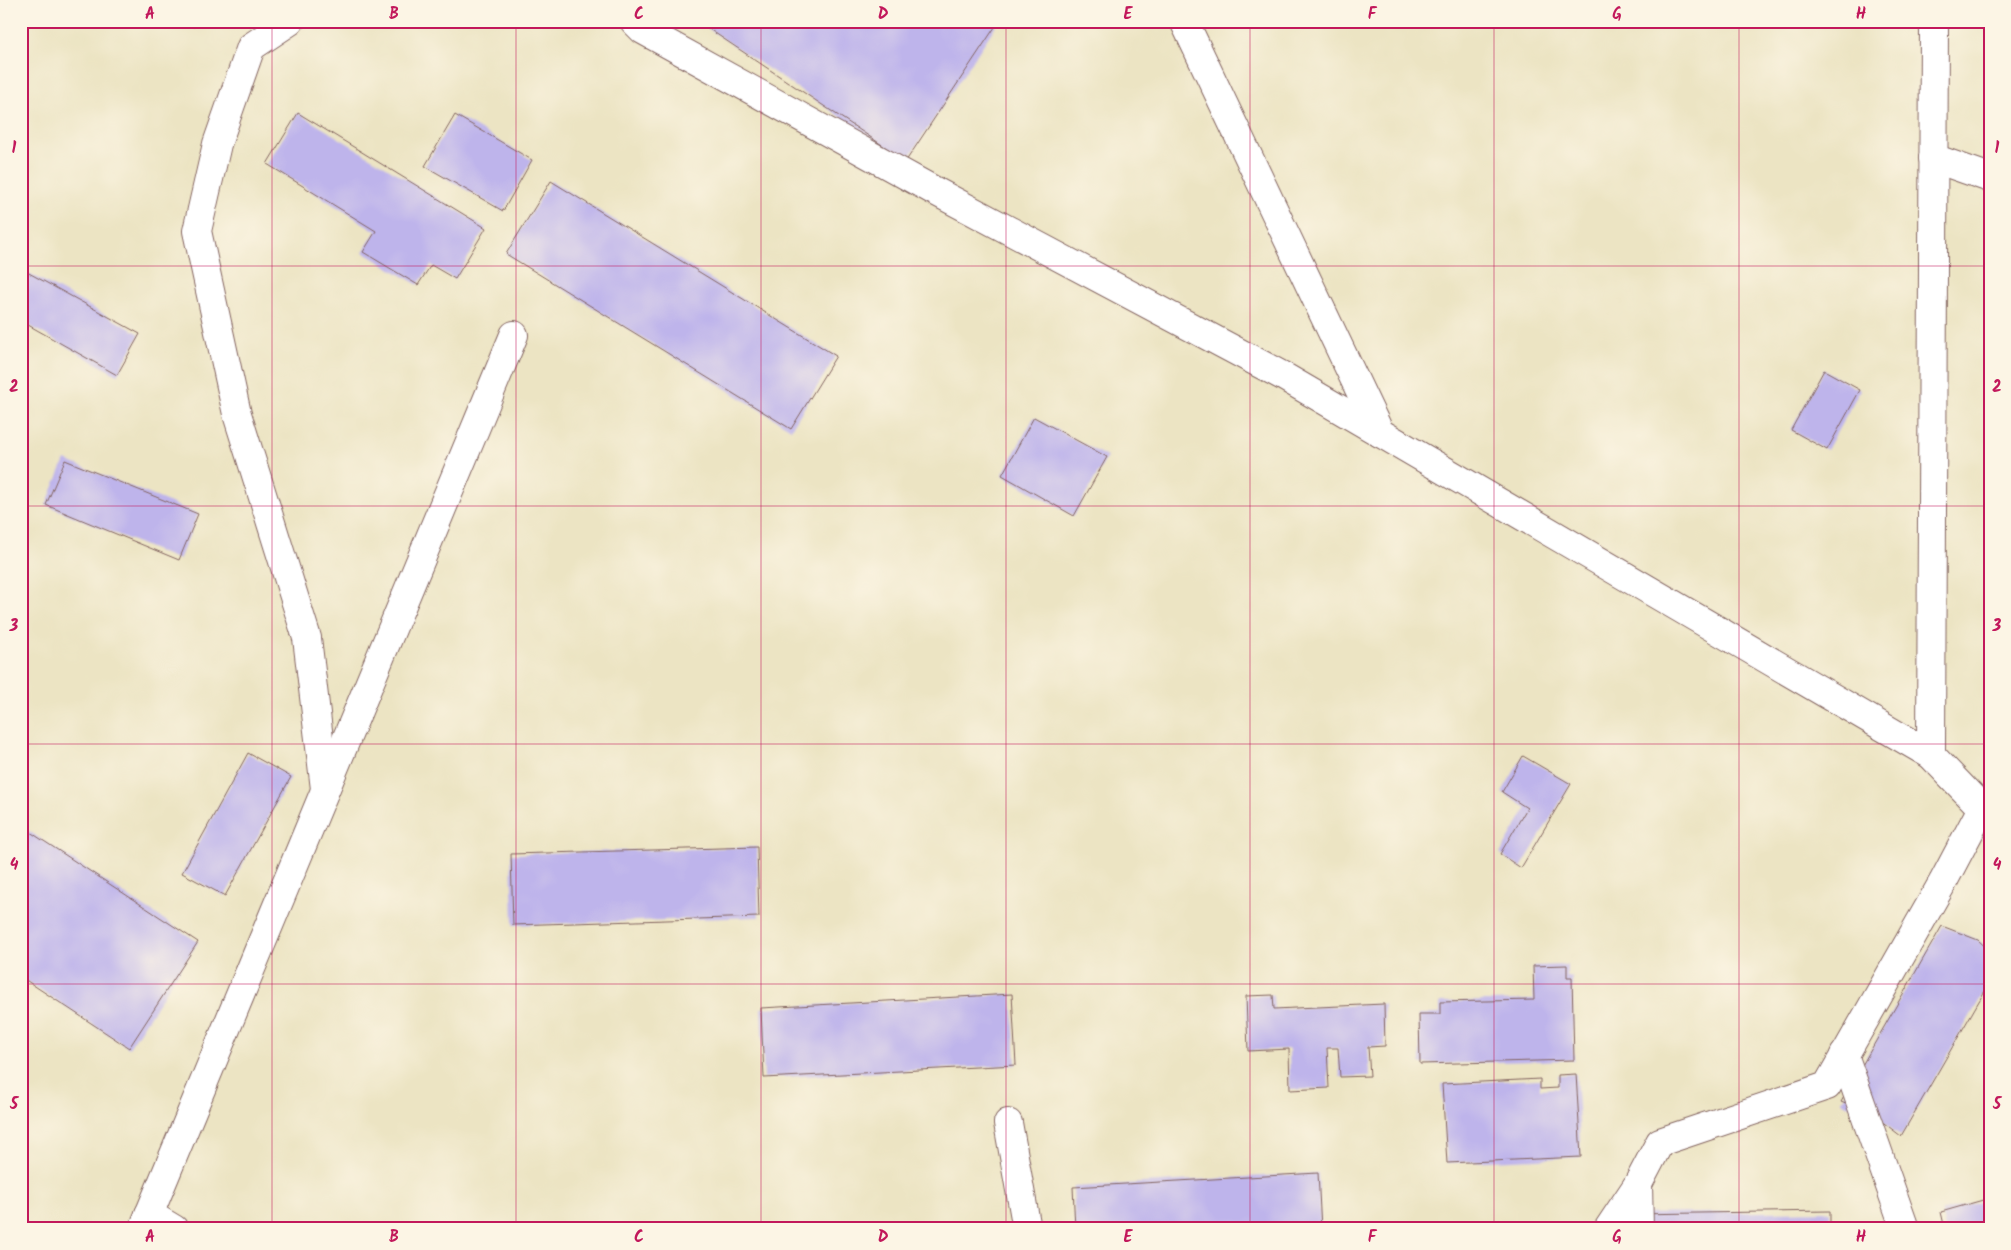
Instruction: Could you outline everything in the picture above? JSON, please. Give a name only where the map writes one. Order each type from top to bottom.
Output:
[{"type":"street","points":[[290,21],[251,47],[217,144],[197,231],[237,414],[307,638],[325,791]]},
{"type":"street","points":[[634,21],[652,34],[934,190],[1283,376],[1931,755],[1986,810],[1827,1086],[1660,1142],[1638,1184],[1608,1229]]},
{"type":"street","points":[[1184,21],[1380,433]]},
{"type":"street","points":[[1931,755],[1934,21]]},
{"type":"street","points":[[1933,158],[1990,178]]},
{"type":"street","points":[[174,1229],[146,1221],[514,335]]},
{"type":"street","points":[[1844,1055],[1904,1229]]},
{"type":"street","points":[[1008,1123],[1027,1229]]},
{"type":"street","points":[[1638,1184],[1638,1229]]},
{"type":"building","points":[[181,21],[197,21],[194,27]]},
{"type":"building","points":[[697,21],[999,21],[906,161]]},
{"type":"building","points":[[298,113],[486,228],[455,279],[431,265],[418,285],[363,252],[376,231],[267,164]]},
{"type":"building","points":[[455,115],[532,160],[503,211],[425,166]]},
{"type":"building","points":[[551,181],[836,356],[791,429],[506,254]]},
{"type":"building","points":[[27,272],[140,334],[117,375],[21,321],[21,282]]},
{"type":"building","points":[[1824,370],[1860,390],[1827,450],[1791,430]]},
{"type":"building","points":[[1034,417],[1107,457],[1074,516],[1002,475]]},
{"type":"building","points":[[65,460],[198,514],[179,560],[46,505]]},
{"type":"building","points":[[248,753],[291,777],[225,896],[182,873]]},
{"type":"building","points":[[1523,756],[1571,784],[1521,868],[1500,854],[1527,808],[1502,792]]},
{"type":"building","points":[[21,826],[198,942],[129,1048],[21,977]]},
{"type":"building","points":[[757,847],[759,917],[513,925],[511,854]]},
{"type":"building","points":[[1942,926],[1978,940],[1990,951],[1990,982],[1901,1136],[1876,1117],[1841,1102]]},
{"type":"building","points":[[1567,965],[1567,977],[1572,977],[1574,1060],[1420,1064],[1419,1014],[1440,1014],[1440,1002],[1534,1000],[1533,966]]},
{"type":"building","points":[[1012,994],[1016,1065],[764,1078],[761,1008]]},
{"type":"building","points":[[1273,995],[1274,1009],[1384,1004],[1385,1046],[1368,1047],[1370,1076],[1340,1077],[1338,1048],[1327,1048],[1329,1088],[1290,1090],[1289,1049],[1248,1051],[1246,996]]},
{"type":"building","points":[[1576,1074],[1581,1157],[1447,1163],[1442,1084],[1540,1079],[1540,1089],[1558,1088],[1558,1075]]},
{"type":"building","points":[[1318,1173],[1321,1229],[1075,1229],[1073,1187]]},
{"type":"building","points":[[1990,1198],[1990,1229],[1945,1229],[1941,1212]]},
{"type":"building","points":[[1830,1211],[1830,1229],[1633,1229],[1633,1214]]}]
